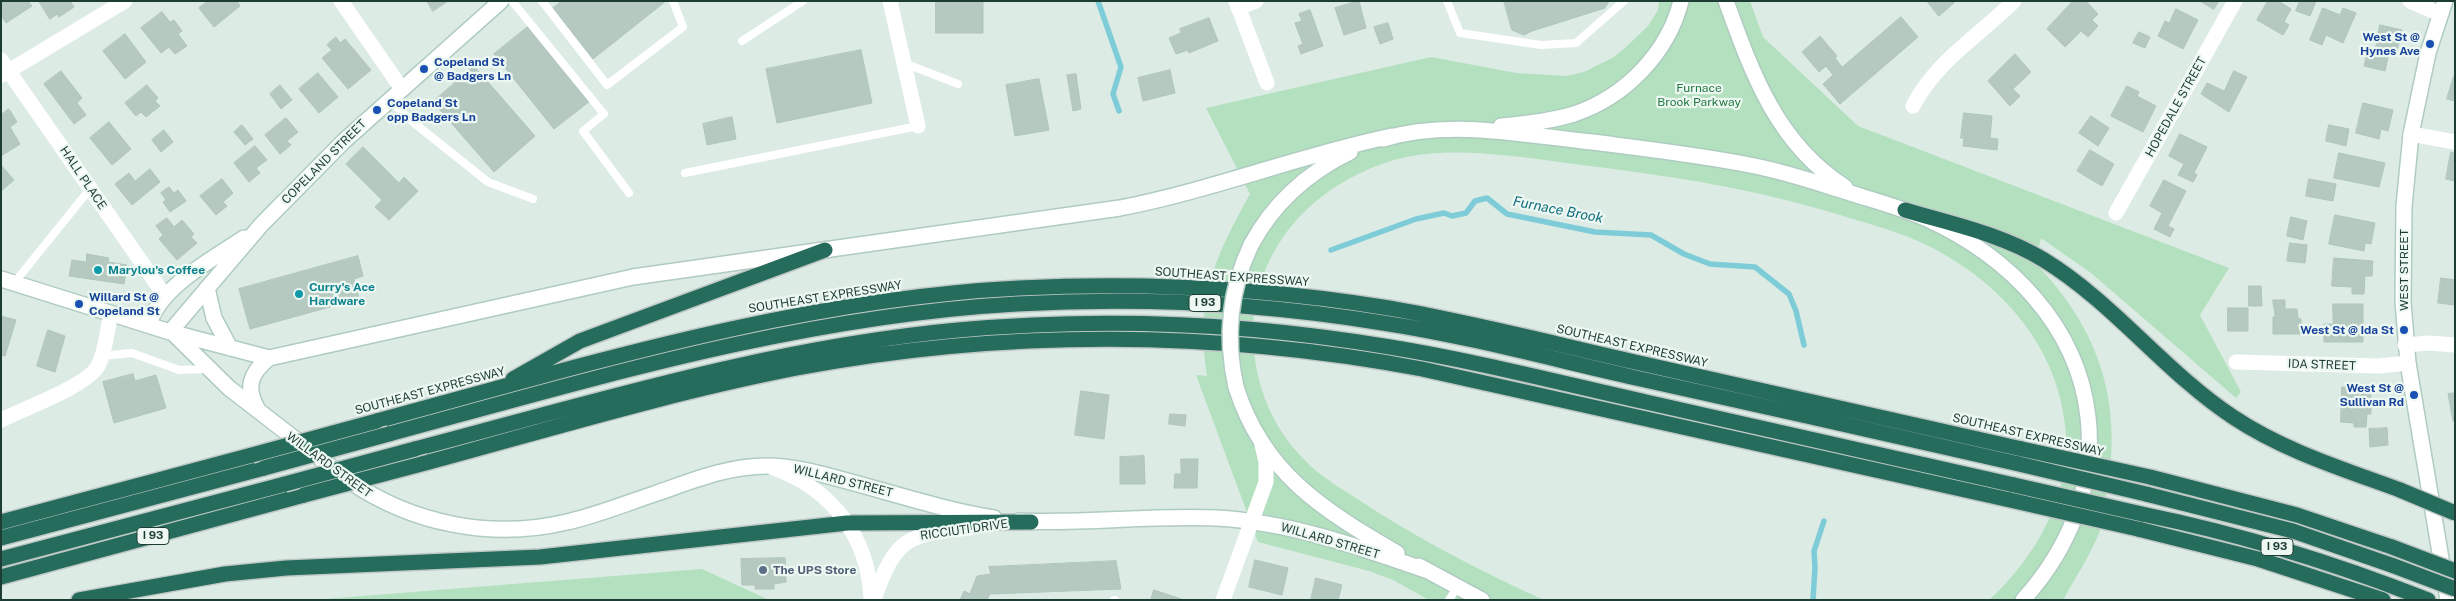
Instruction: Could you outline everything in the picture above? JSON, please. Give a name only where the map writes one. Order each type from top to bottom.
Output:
[{"type":"highway","points":[[1905,210],[2004,241],[2032,253],[2080,286],[2194,387],[2232,417],[2289,447],[2455,513]]},
{"type":"highway","points":[[495,389],[580,341],[825,250]]},
{"type":"highway","name":"SOUTHEAST EXPRESSWAY","points":[[1,522],[713,332],[853,305],[1020,288],[1188,287],[1286,294],[1419,314],[2021,456],[2150,478],[2289,513],[2392,547],[2455,571]]},
{"type":"highway","name":"I 93","points":[[1,538],[692,353],[822,326],[920,312],[986,306],[1153,302],[1250,306],[1384,323],[2021,456],[2146,494],[2293,531],[2455,589]]},
{"type":"highway","name":"I 93","points":[[1,559],[698,374],[836,346],[977,329],[1094,323],[1259,330],[1392,347],[1499,369],[2264,542],[2358,572],[2428,600]]},
{"type":"highway","name":"I 93","points":[[1,577],[702,389],[839,361],[929,348],[1094,339],[1234,344],[1325,353],[1422,369],[2138,529],[2258,558],[2383,600]]},
{"type":"highway","points":[[79,600],[232,573],[286,568],[540,557],[847,523],[1031,522]]},
{"type":"main road","points":[[4,69],[125,1]]},
{"type":"main road","points":[[342,1],[402,89]]},
{"type":"main road","name":"COPELAND STREET","points":[[170,332],[261,225],[389,100],[502,1]]},
{"type":"main road","points":[[890,1],[918,126]]},
{"type":"main road","points":[[1256,1],[1237,4],[1267,83]]},
{"type":"main road","points":[[1482,600],[1378,542],[1310,496],[1289,479],[1262,445],[1246,416],[1236,387],[1230,355],[1231,312],[1240,272],[1251,245],[1276,206],[1309,175],[1349,152],[1392,136],[1409,133],[1468,130],[1558,118],[1574,114],[1602,101],[1638,76],[1657,53],[1673,28],[1681,1]]},
{"type":"main road","points":[[1726,1],[1754,77],[1775,115],[1794,141],[1817,165],[1860,196]]},
{"type":"main road","points":[[1913,106],[1923,87],[1941,65],[2014,1]]},
{"type":"main road","name":"HOPEDALE STREET","points":[[2116,213],[2235,1]]},
{"type":"main road","points":[[2410,1],[2442,8]]},
{"type":"main road","name":"WEST STREET","points":[[2442,8],[2428,52],[2411,134],[2404,213],[2403,302],[2405,345],[2448,600]]},
{"type":"main road","name":"HALL PLACE","points":[[4,69],[165,296]]},
{"type":"main road","points":[[1468,130],[1658,150],[1726,161],[1782,173],[1905,210],[1959,236],[2019,280],[2052,319],[2068,348],[2080,379],[2088,413],[2090,447],[2082,498],[2069,533],[2039,581],[2022,600]]},
{"type":"main road","points":[[2411,134],[2455,142]]},
{"type":"main road","name":"WILLARD STREET","points":[[8,281],[170,332],[269,358],[611,280],[1072,216],[1141,204],[1182,195],[1323,152],[1392,136]]},
{"type":"main road","name":"COPELAND STREET","points":[[149,325],[157,306],[165,296],[207,263],[261,225]]},
{"type":"main road","points":[[207,288],[214,318],[230,348]]},
{"type":"main road","points":[[1,420],[87,379],[97,367],[101,356],[110,314]]},
{"type":"main road","name":"WILLARD STREET","points":[[170,332],[261,414],[363,491],[415,514],[467,528],[532,528],[566,522],[720,472],[764,466],[808,471],[967,513],[1031,522],[1179,518],[1252,522],[1322,536],[1428,571]]},
{"type":"main road","points":[[2405,345],[2429,343],[2455,345]]},
{"type":"main road","points":[[261,414],[252,397],[250,380],[259,366],[269,358]]},
{"type":"main road","name":"IDA STREET","points":[[2236,362],[2379,366],[2408,364]]},
{"type":"main road","points":[[1223,600],[1266,482],[1266,462],[1262,445]]},
{"type":"main road","name":"RICCIUTI DRIVE","points":[[764,466],[793,477],[815,489],[833,504],[847,523],[862,559],[872,600]]},
{"type":"main road","name":"RICCIUTI DRIVE","points":[[872,600],[892,558],[911,538],[933,532],[1031,522]]},
{"type":"lane","points":[[512,1],[604,114],[583,131],[629,193]]},
{"type":"lane","points":[[542,1],[608,85],[683,27],[673,1]]},
{"type":"lane","points":[[742,41],[803,1]]},
{"type":"lane","points":[[1446,1],[1460,33],[1541,45],[1576,43],[1624,1]]},
{"type":"lane","points":[[904,63],[958,84]]},
{"type":"lane","points":[[389,100],[414,123],[488,182],[533,199]]},
{"type":"lane","points":[[685,173],[918,126]]},
{"type":"lane","points":[[8,281],[90,189]]},
{"type":"lane","points":[[101,356],[132,353],[179,370],[209,369]]},
{"type":"lane","points":[[1449,600],[1458,586]]},
{"type":"green space","name":"Furnace Brook Parkway","points":[[1659,1],[1750,1],[1763,37],[1858,126],[2229,268],[2200,315],[2241,392],[2236,398],[2091,273],[2041,238],[2035,263],[2076,314],[2091,342],[2102,370],[2109,400],[2112,430],[2111,463],[2100,529],[2091,550],[2063,600],[1989,600],[2021,565],[2035,546],[2046,525],[2056,503],[2062,481],[2066,457],[2066,434],[2061,402],[2051,371],[2037,343],[1998,294],[1974,274],[1947,256],[1909,237],[1840,215],[1777,198],[1716,185],[1654,175],[1492,154],[1441,153],[1416,155],[1394,160],[1365,171],[1338,185],[1315,202],[1294,223],[1277,246],[1265,272],[1256,301],[1253,332],[1254,348],[1259,381],[1271,412],[1287,440],[1311,466],[1340,488],[1424,540],[1544,600],[1429,600],[1393,580],[1369,571],[1258,542],[1196,375],[1207,376],[1204,324],[1210,280],[1226,239],[1250,194],[1206,108],[1431,57],[1516,73],[1566,76],[1584,72],[1614,57],[1626,47],[1648,26],[1658,10]]},
{"type":"green space","points":[[702,569],[769,600],[312,600]]},
{"type":"building","points":[[4,1],[28,1],[32,6],[6,23],[1,15],[1,3]]},
{"type":"building","points":[[39,1],[70,1],[74,7],[59,17],[57,14],[50,19]]},
{"type":"building","points":[[208,1],[237,1],[240,6],[214,27],[199,8]]},
{"type":"building","points":[[427,1],[448,1],[433,11]]},
{"type":"building","points":[[562,1],[666,1],[593,59],[553,8]]},
{"type":"building","points":[[936,1],[983,1],[983,33],[936,33]]},
{"type":"building","points":[[1359,1],[1366,28],[1344,35],[1335,8]]},
{"type":"building","points":[[1504,1],[1609,1],[1605,8],[1524,35],[1512,30]]},
{"type":"building","points":[[1927,1],[1956,1],[1939,16]]},
{"type":"building","points":[[2073,1],[2086,1],[2098,14],[2092,20],[2098,26],[2088,37],[2081,31],[2065,47],[2047,29]]},
{"type":"building","points":[[2200,1],[2219,1],[2214,9]]},
{"type":"building","points":[[2268,1],[2278,1],[2291,9],[2284,22],[2289,25],[2283,35],[2257,20]]},
{"type":"building","points":[[2300,1],[2316,1],[2310,16],[2296,11]]},
{"type":"building","points":[[2323,8],[2340,15],[2343,8],[2356,13],[2343,43],[2326,35],[2322,45],[2310,40]]},
{"type":"building","points":[[2176,9],[2198,20],[2183,49],[2158,36],[2165,21],[2169,23]]},
{"type":"building","points":[[1310,10],[1323,46],[1301,54],[1298,46],[1303,44],[1295,23],[1302,21],[1299,14]]},
{"type":"building","points":[[162,12],[170,22],[174,20],[182,31],[178,34],[187,46],[175,54],[169,47],[161,53],[141,28]]},
{"type":"building","points":[[1901,17],[1918,37],[1840,104],[1823,84],[1833,75],[1826,66],[1819,72],[1802,52],[1820,36],[1837,56],[1835,58],[1842,67]]},
{"type":"building","points":[[1209,18],[1218,41],[1189,53],[1188,50],[1176,54],[1169,38],[1181,33],[1180,29]]},
{"type":"building","points":[[1388,23],[1393,39],[1380,44],[1374,27]]},
{"type":"building","points":[[2380,25],[2402,30],[2396,55],[2389,53],[2385,71],[2364,66],[2368,48],[2375,50]]},
{"type":"building","points":[[529,26],[590,101],[554,129],[494,54]]},
{"type":"building","points":[[2139,32],[2150,37],[2145,48],[2133,43]]},
{"type":"building","points":[[125,34],[146,62],[125,79],[103,51]]},
{"type":"building","points":[[336,37],[340,43],[345,39],[371,70],[348,89],[322,58],[332,50],[327,45]]},
{"type":"building","points":[[861,50],[872,103],[777,123],[766,69]]},
{"type":"building","points":[[2015,54],[2031,72],[2013,89],[2020,96],[2010,106],[1988,81]]},
{"type":"building","points":[[474,66],[535,136],[494,172],[433,102]]},
{"type":"building","points":[[1170,70],[1175,93],[1143,101],[1138,78]]},
{"type":"building","points":[[61,71],[82,98],[77,103],[86,115],[74,124],[44,84]]},
{"type":"building","points":[[2234,71],[2247,77],[2229,112],[2201,94],[2207,83],[2224,91]]},
{"type":"building","points":[[318,73],[338,97],[319,113],[299,89]]},
{"type":"building","points":[[1076,74],[1081,109],[1073,111],[1067,75]]},
{"type":"building","points":[[2455,76],[2455,101],[2447,99]]},
{"type":"building","points":[[1039,79],[1049,130],[1015,136],[1006,85]]},
{"type":"building","points":[[147,85],[158,98],[155,101],[160,106],[146,117],[141,112],[136,116],[125,103]]},
{"type":"building","points":[[280,85],[292,100],[281,109],[270,94]]},
{"type":"building","points":[[2127,86],[2139,92],[2137,96],[2156,106],[2143,132],[2111,116]]},
{"type":"building","points":[[2363,103],[2393,110],[2388,131],[2381,129],[2379,139],[2356,133]]},
{"type":"building","points":[[9,109],[17,122],[10,127],[20,144],[1,156],[1,115]]},
{"type":"building","points":[[1964,113],[1992,116],[1990,138],[1998,139],[1997,150],[1963,146],[1964,138],[1961,138]]},
{"type":"building","points":[[2091,116],[2109,128],[2098,146],[2079,133]]},
{"type":"building","points":[[732,117],[736,139],[707,145],[703,124]]},
{"type":"building","points":[[286,118],[298,132],[287,141],[291,145],[280,154],[265,135]]},
{"type":"building","points":[[109,122],[131,149],[112,165],[90,138]]},
{"type":"building","points":[[242,125],[253,139],[245,145],[234,132]]},
{"type":"building","points":[[2329,125],[2349,129],[2346,146],[2326,141]]},
{"type":"building","points":[[164,130],[173,142],[161,152],[152,140]]},
{"type":"building","points":[[2180,134],[2207,147],[2194,173],[2197,175],[2193,182],[2178,175],[2184,164],[2169,156]]},
{"type":"building","points":[[255,146],[267,160],[256,168],[260,173],[249,182],[234,163]]},
{"type":"building","points":[[363,147],[399,183],[404,177],[418,191],[389,220],[375,207],[382,200],[346,164]]},
{"type":"building","points":[[2090,150],[2114,164],[2102,186],[2077,171]]},
{"type":"building","points":[[2451,152],[2455,153],[2455,181],[2446,179]]},
{"type":"building","points":[[2339,153],[2385,163],[2379,187],[2334,178]]},
{"type":"building","points":[[1,165],[14,180],[1,191]]},
{"type":"building","points":[[150,169],[160,182],[132,205],[115,184],[129,173],[135,181]]},
{"type":"building","points":[[222,179],[233,193],[223,202],[227,206],[216,215],[200,196]]},
{"type":"building","points":[[2309,179],[2336,184],[2333,201],[2306,196]]},
{"type":"building","points":[[2164,180],[2186,191],[2168,226],[2174,229],[2170,237],[2154,229],[2162,213],[2150,206]]},
{"type":"building","points":[[169,187],[174,193],[178,190],[186,201],[170,212],[163,202],[166,200],[161,193]]},
{"type":"building","points":[[2335,215],[2375,223],[2371,244],[2365,243],[2364,251],[2329,244]]},
{"type":"building","points":[[2291,217],[2307,221],[2303,240],[2287,236]]},
{"type":"building","points":[[167,218],[174,227],[182,220],[194,234],[191,237],[197,243],[177,260],[159,239],[163,235],[156,226]]},
{"type":"building","points":[[2290,243],[2307,245],[2305,263],[2287,261]]},
{"type":"building","name":"Marylou's Coffee","points":[[87,254],[109,258],[108,262],[127,265],[124,284],[69,276],[72,260],[86,262]]},
{"type":"building","name":"Curry's Ace Hardware","points":[[358,256],[363,276],[354,279],[359,299],[250,329],[239,289]]},
{"type":"building","points":[[2334,258],[2373,261],[2372,276],[2365,276],[2364,294],[2352,294],[2352,287],[2332,286]]},
{"type":"building","points":[[2441,278],[2455,280],[2455,305],[2438,303]]},
{"type":"building","points":[[2249,286],[2261,286],[2262,306],[2249,306]]},
{"type":"building","points":[[2273,300],[2285,300],[2285,309],[2297,309],[2298,318],[2301,319],[2301,334],[2273,334],[2273,317],[2275,317]]},
{"type":"building","points":[[2333,304],[2363,304],[2363,342],[2324,342],[2324,324],[2333,324]]},
{"type":"building","points":[[2228,308],[2248,308],[2248,331],[2228,331]]},
{"type":"building","points":[[1,316],[16,320],[5,356],[1,355]]},
{"type":"building","points":[[48,330],[65,336],[55,372],[37,366]]},
{"type":"building","points":[[133,374],[135,381],[156,375],[166,408],[114,423],[103,382]]},
{"type":"building","points":[[2342,387],[2365,387],[2365,394],[2371,395],[2371,414],[2367,414],[2366,427],[2354,427],[2354,423],[2341,422]]},
{"type":"building","points":[[1081,391],[1109,395],[1104,439],[1075,435]]},
{"type":"building","points":[[2455,393],[2455,421],[2453,421],[2448,394]]},
{"type":"building","points":[[1170,414],[1186,415],[1185,426],[1169,424]]},
{"type":"building","points":[[2387,428],[2388,445],[2370,447],[2369,429]]},
{"type":"building","points":[[1144,456],[1145,484],[1120,484],[1120,457]]},
{"type":"building","points":[[1181,459],[1198,459],[1197,488],[1174,488],[1175,474],[1181,474]]},
{"type":"building","name":"The UPS Store","points":[[785,558],[786,582],[774,584],[774,589],[755,589],[755,585],[742,585],[741,559]]},
{"type":"building","points":[[1255,560],[1288,568],[1282,595],[1249,587]]},
{"type":"building","points":[[1116,561],[1121,589],[990,594],[987,600],[960,600],[964,591],[970,594],[977,576],[991,574],[989,567]]},
{"type":"building","points":[[1316,578],[1342,585],[1338,600],[1311,600]]},
{"type":"building","points":[[1154,590],[1184,600],[1151,600]]},
{"type":"waterway","name":"Furnace Brook","points":[[1098,1],[1121,67],[1113,94],[1119,111]]},
{"type":"waterway","name":"Furnace Brook","points":[[1331,250],[1416,219],[1444,213],[1452,216],[1466,213],[1475,201],[1487,198],[1507,214],[1595,232],[1651,235],[1684,254],[1710,264],[1755,267],[1789,294],[1796,311],[1804,345]]},
{"type":"waterway","name":"Furnace Brook","points":[[1813,600],[1814,551],[1824,521]]},
{"type":"place","name":"West St @ Hynes Ave","points":[[2430,44]]},
{"type":"place","name":"Copeland St @ Badgers Ln","points":[[424,69]]},
{"type":"place","name":"Copeland St opp Badgers Ln","points":[[377,110]]},
{"type":"place","name":"Marylou's Coffee","points":[[98,270]]},
{"type":"place","name":"Curry's Ace Hardware","points":[[299,294]]},
{"type":"place","name":"Willard St @ Copeland St","points":[[79,304]]},
{"type":"place","name":"West St @ Ida St","points":[[2404,330]]},
{"type":"place","name":"West St @ Sullivan Rd","points":[[2414,395]]},
{"type":"place","name":"The UPS Store","points":[[763,570]]}]
